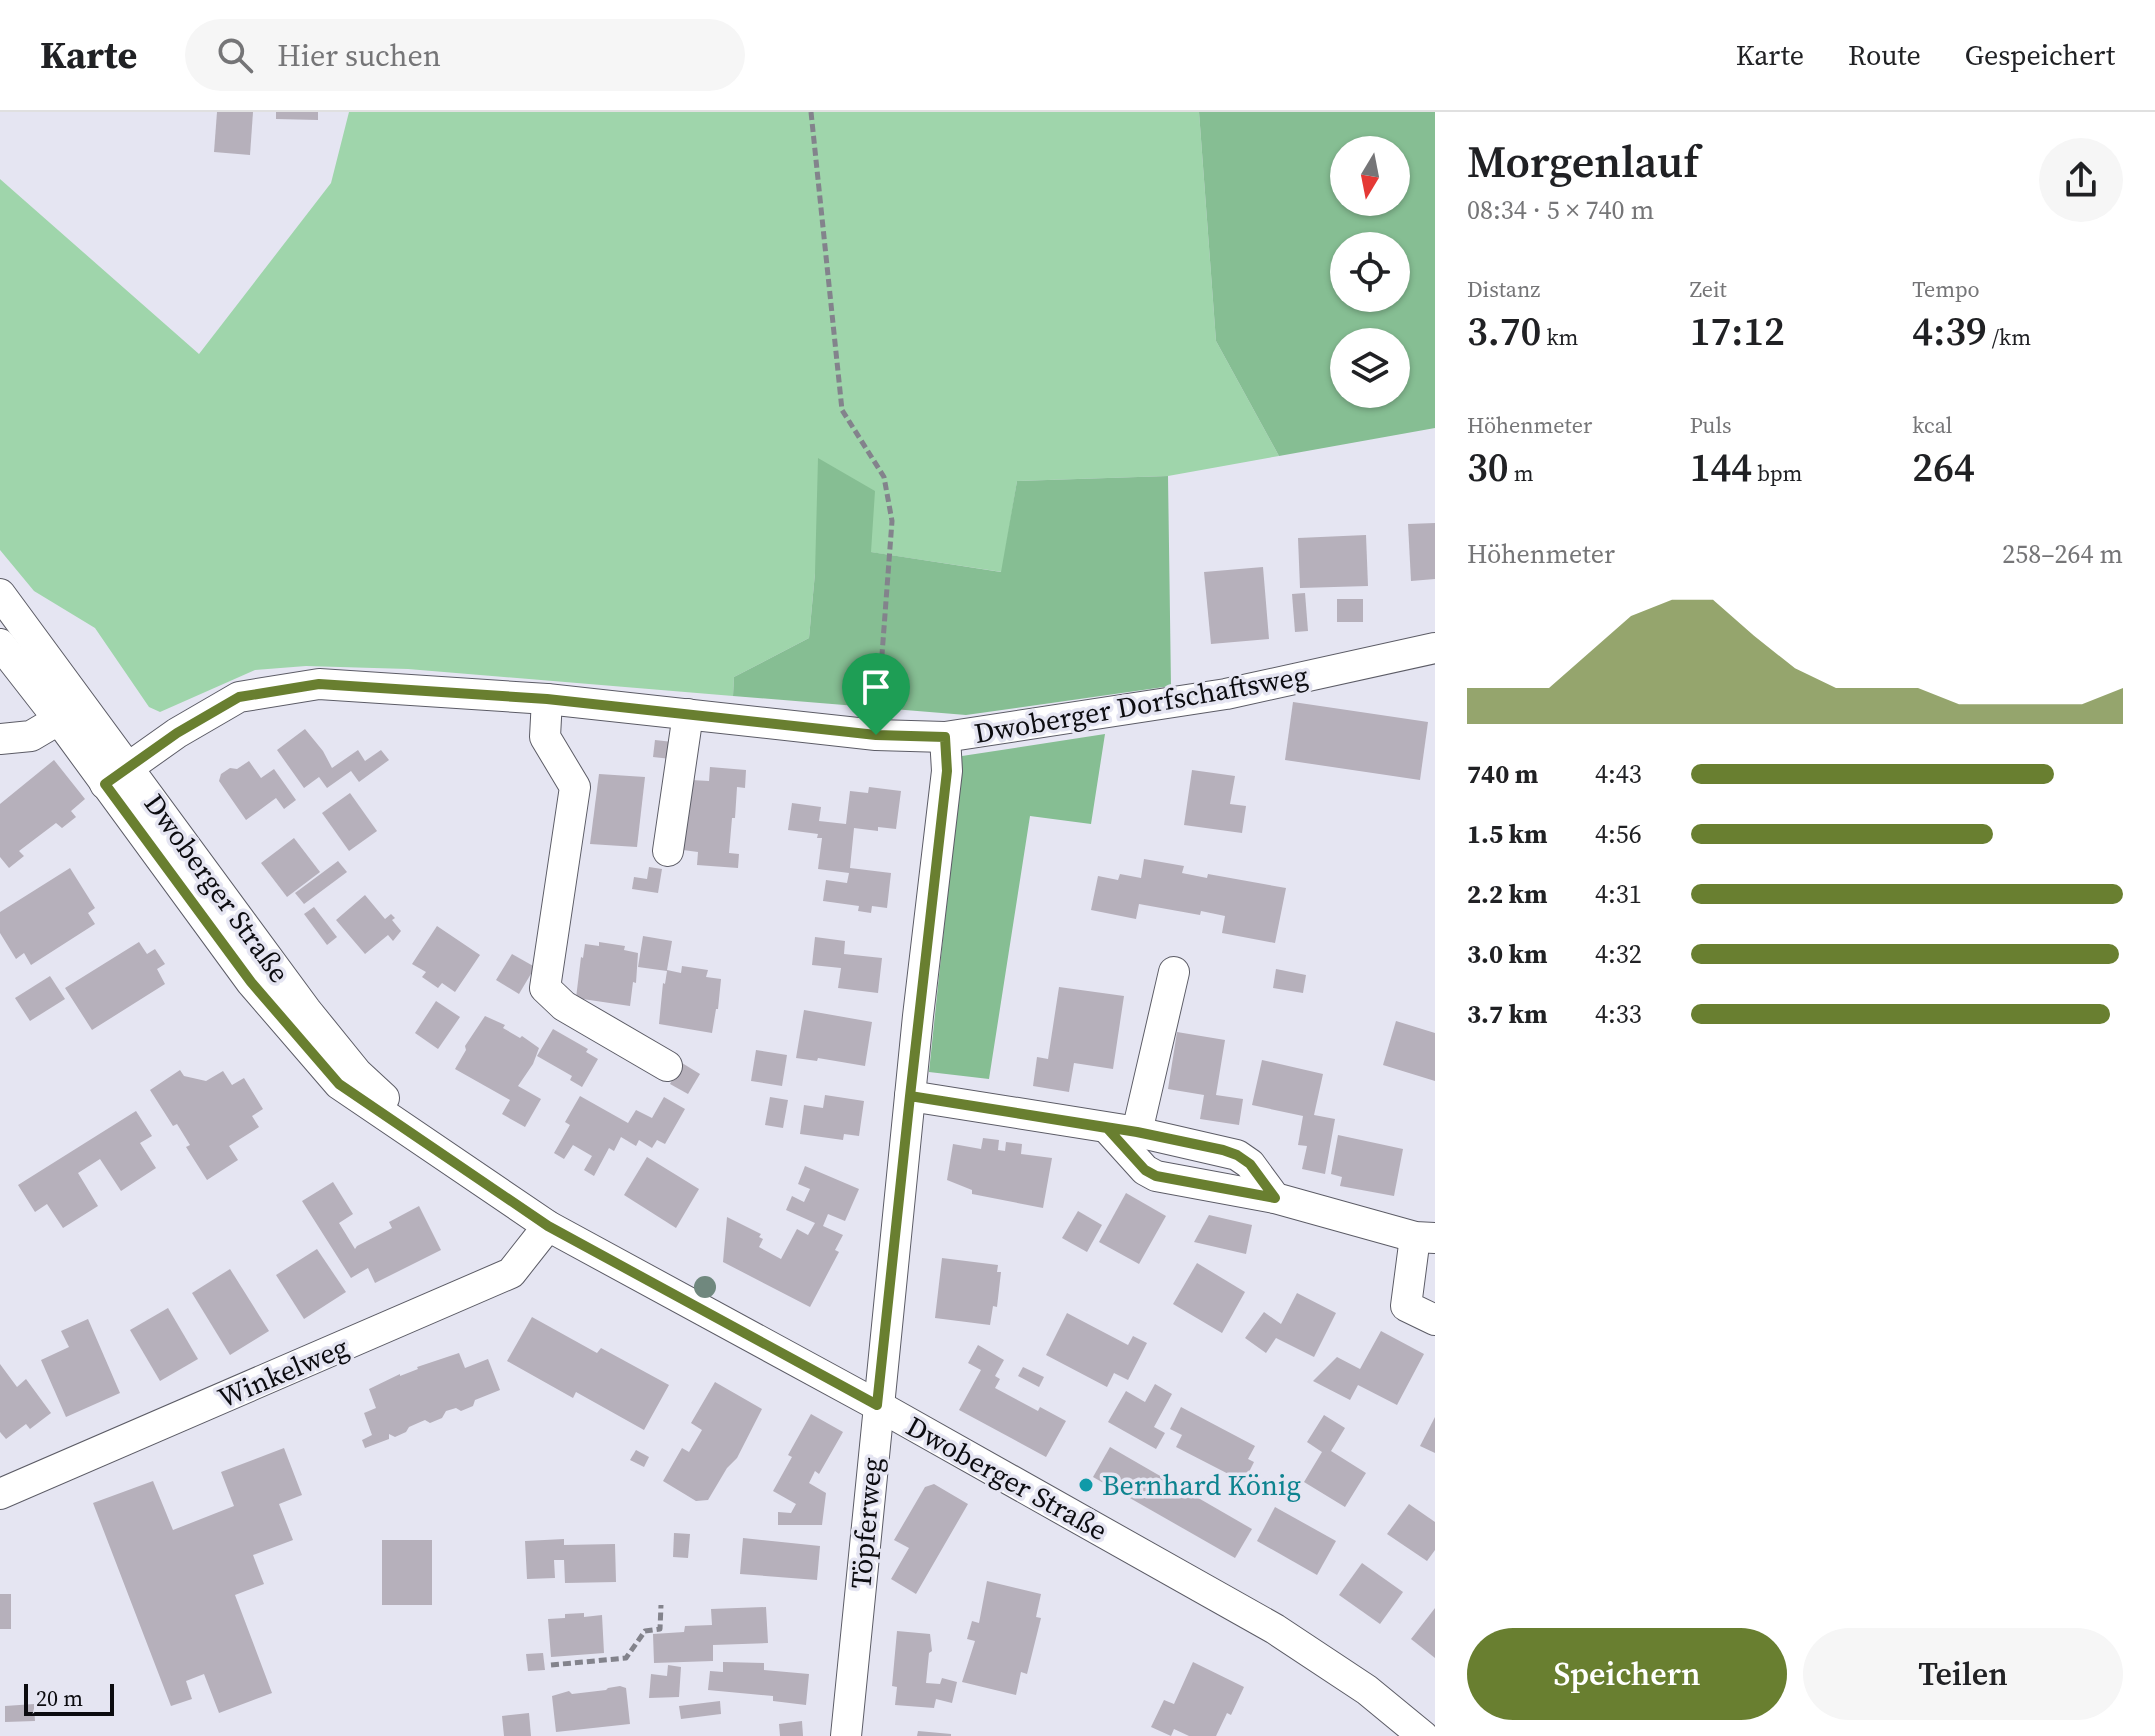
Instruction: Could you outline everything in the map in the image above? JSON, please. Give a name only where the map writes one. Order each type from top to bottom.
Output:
[{"type":"street","name":"Dwoberger Straße","points":[[0,594],[72,712],[117,775],[251,982],[339,1084],[548,1226],[877,1405],[1275,1629],[1367,1690],[1423,1736]]},
{"type":"street","name":"Dwoberger Straße","points":[[0,644],[72,712]]},
{"type":"street","name":"Dwoberger Dorfschaftsweg","points":[[117,775],[177,733],[239,697],[319,684],[547,699],[876,735],[945,737],[1226,694],[1435,648]]},
{"type":"street","points":[[547,699],[545,737],[575,787],[545,988],[564,1006],[667,1066]]},
{"type":"street","points":[[0,739],[31,736],[72,712]]},
{"type":"street","points":[[668,851],[688,714]]},
{"type":"street","name":"Töpferweg","points":[[846,1736],[877,1405],[947,771],[945,737]]},
{"type":"street","points":[[1137,1132],[1174,972]]},
{"type":"street","points":[[910,1096],[1137,1132],[1237,1155],[1250,1164],[1275,1198]]},
{"type":"street","points":[[1107,1128],[1145,1170],[1156,1176],[1275,1198],[1425,1238],[1406,1306],[1435,1320]]},
{"type":"street","name":"Winkelweg","points":[[0,1494],[511,1273],[548,1226]]},
{"type":"path","points":[[811,112],[842,410],[884,477],[892,521],[876,735]]},
{"type":"path","points":[[551,1665],[626,1658],[645,1631],[660,1629],[661,1605]]},
{"type":"green space","points":[[349,112],[1199,112],[1216,341],[1279,456],[1168,476],[1017,481],[1002,572],[870,552],[815,573],[809,638],[734,677],[733,696],[408,669],[306,666],[255,670],[160,712],[149,707],[95,628],[34,591],[0,550],[0,179],[199,354],[331,183]]},
{"type":"green space","points":[[1199,112],[1435,112],[1435,428],[1279,456],[1216,341]]},
{"type":"green space","points":[[818,458],[875,491],[871,552],[1001,572],[1017,481],[1168,476],[1171,686],[966,715],[733,696],[734,677],[809,638],[815,573]]},
{"type":"green space","points":[[1105,734],[1091,824],[1030,816],[989,1079],[929,1072],[962,756]]},
{"type":"building","points":[[217,112],[253,112],[250,155],[214,152]]},
{"type":"building","points":[[276,112],[318,112],[318,120],[276,119]]},
{"type":"building","points":[[1435,523],[1435,579],[1411,581],[1408,524]]},
{"type":"building","points":[[1366,535],[1368,586],[1300,588],[1298,538]]},
{"type":"building","points":[[1263,567],[1269,639],[1211,644],[1204,572]]},
{"type":"building","points":[[1305,593],[1308,631],[1295,632],[1292,594]]},
{"type":"building","points":[[1337,599],[1363,599],[1363,622],[1337,622]]},
{"type":"building","points":[[1293,702],[1428,722],[1420,780],[1285,760]]},
{"type":"building","points":[[305,729],[332,768],[358,750],[365,761],[381,750],[389,760],[359,782],[351,771],[327,788],[319,777],[304,788],[277,750]]},
{"type":"building","points":[[655,740],[673,742],[671,759],[653,757]]},
{"type":"building","points":[[54,760],[85,799],[71,811],[76,817],[62,828],[56,823],[19,851],[24,856],[9,868],[0,857],[0,804]]},
{"type":"building","points":[[249,761],[261,778],[274,769],[296,800],[284,809],[276,798],[246,820],[219,781],[221,774],[230,768],[237,769]]},
{"type":"building","points":[[710,767],[746,770],[745,788],[737,787],[729,853],[739,854],[738,868],[697,865],[698,852],[683,850],[691,780],[709,781]]},
{"type":"building","points":[[1192,770],[1235,776],[1230,804],[1246,806],[1242,833],[1184,825]]},
{"type":"building","points":[[599,774],[645,777],[637,847],[590,844]]},
{"type":"building","points":[[869,787],[901,791],[896,829],[878,827],[878,831],[854,828],[850,868],[891,873],[887,908],[872,906],[871,913],[858,911],[859,906],[823,901],[826,880],[847,883],[849,873],[818,869],[822,838],[817,838],[818,834],[788,830],[792,803],[821,807],[819,821],[846,824],[850,791],[868,793]]},
{"type":"building","points":[[350,793],[377,831],[349,851],[322,813]]},
{"type":"building","points":[[294,838],[320,872],[287,897],[261,863]]},
{"type":"building","points":[[1144,859],[1184,866],[1182,873],[1207,878],[1208,874],[1286,888],[1275,943],[1222,933],[1225,916],[1201,911],[1200,915],[1139,904],[1136,919],[1091,910],[1098,876],[1118,880],[1120,874],[1141,878]]},
{"type":"building","points":[[338,861],[347,872],[304,904],[295,893]]},
{"type":"building","points":[[649,867],[662,869],[658,893],[632,889],[634,877],[647,879]]},
{"type":"building","points":[[70,868],[95,908],[88,913],[95,924],[31,965],[24,953],[16,959],[0,933],[0,912]]},
{"type":"building","points":[[365,895],[385,919],[391,914],[395,918],[392,920],[401,931],[393,941],[388,935],[365,954],[336,920]]},
{"type":"building","points":[[314,907],[337,937],[327,945],[304,914]]},
{"type":"building","points":[[437,926],[480,955],[455,992],[442,983],[438,988],[422,977],[426,972],[412,964]]},
{"type":"building","points":[[643,936],[672,941],[667,970],[681,973],[682,966],[708,970],[706,977],[721,979],[712,1033],[659,1024],[667,971],[638,967]]},
{"type":"building","points":[[815,937],[845,941],[844,954],[882,958],[878,993],[838,988],[841,968],[812,965]]},
{"type":"building","points":[[139,942],[147,954],[155,949],[165,964],[157,969],[165,984],[92,1030],[65,988]]},
{"type":"building","points":[[599,942],[625,946],[624,950],[638,953],[636,983],[633,982],[630,1006],[576,998],[585,944],[599,946]]},
{"type":"building","points":[[512,954],[535,967],[519,994],[496,980]]},
{"type":"building","points":[[1276,969],[1306,975],[1303,993],[1273,988]]},
{"type":"building","points":[[50,976],[65,999],[30,1021],[15,998]]},
{"type":"building","points":[[1059,987],[1124,996],[1113,1069],[1074,1063],[1069,1092],[1033,1086],[1037,1057],[1048,1059]]},
{"type":"building","points":[[436,1001],[460,1017],[438,1049],[415,1033]]},
{"type":"building","points":[[804,1010],[872,1022],[865,1066],[818,1058],[817,1061],[796,1058]]},
{"type":"building","points":[[485,1016],[505,1025],[503,1028],[539,1048],[533,1064],[518,1086],[541,1099],[525,1127],[502,1114],[510,1100],[455,1069],[466,1050],[465,1046]]},
{"type":"building","points":[[1396,1021],[1435,1033],[1435,1081],[1383,1065]]},
{"type":"building","points":[[553,1029],[588,1049],[586,1052],[598,1059],[582,1087],[570,1080],[572,1076],[537,1056]]},
{"type":"building","points":[[1177,1032],[1225,1040],[1216,1095],[1243,1099],[1239,1125],[1200,1119],[1204,1095],[1168,1089]]},
{"type":"building","points":[[756,1050],[787,1055],[782,1086],[751,1081]]},
{"type":"building","points":[[1262,1060],[1323,1074],[1314,1115],[1335,1119],[1325,1174],[1302,1169],[1307,1146],[1298,1145],[1303,1116],[1252,1105]]},
{"type":"building","points":[[682,1063],[700,1074],[688,1094],[670,1084]]},
{"type":"building","points":[[180,1070],[184,1076],[206,1081],[223,1071],[232,1085],[244,1078],[263,1109],[252,1116],[259,1127],[229,1146],[238,1160],[207,1180],[186,1147],[190,1145],[177,1124],[173,1126],[150,1090]]},
{"type":"building","points":[[825,1095],[864,1101],[859,1136],[844,1134],[843,1140],[800,1134],[804,1105],[823,1108]]},
{"type":"building","points":[[580,1096],[628,1123],[636,1110],[652,1118],[664,1097],[685,1109],[665,1144],[657,1140],[652,1148],[639,1140],[636,1146],[621,1137],[614,1151],[609,1148],[594,1176],[584,1170],[592,1156],[573,1145],[564,1159],[554,1153],[570,1125],[565,1122]]},
{"type":"building","points":[[770,1097],[788,1100],[783,1128],[765,1125]]},
{"type":"building","points":[[136,1111],[152,1136],[140,1143],[156,1168],[121,1191],[100,1159],[78,1173],[98,1206],[63,1228],[47,1204],[35,1212],[18,1185]]},
{"type":"building","points":[[1338,1135],[1403,1149],[1394,1196],[1340,1186],[1342,1177],[1331,1174]]},
{"type":"building","points":[[983,1138],[999,1140],[998,1150],[1005,1151],[1006,1142],[1022,1144],[1021,1154],[1052,1158],[1043,1208],[972,1194],[972,1190],[947,1180],[953,1144],[981,1149]]},
{"type":"building","points":[[647,1157],[699,1189],[676,1228],[624,1195]]},
{"type":"building","points":[[805,1166],[859,1189],[845,1221],[828,1214],[823,1226],[843,1235],[835,1250],[839,1252],[810,1307],[723,1262],[727,1217],[761,1234],[759,1237],[763,1239],[759,1247],[781,1259],[797,1229],[808,1235],[815,1223],[786,1210],[792,1196],[804,1202],[810,1189],[798,1184]]},
{"type":"building","points":[[333,1182],[353,1214],[339,1223],[355,1249],[392,1228],[389,1222],[419,1206],[441,1250],[375,1283],[368,1268],[351,1278],[302,1201]]},
{"type":"building","points":[[1126,1193],[1166,1216],[1139,1264],[1099,1242]]},
{"type":"building","points":[[1078,1211],[1102,1225],[1087,1252],[1062,1238]]},
{"type":"building","points":[[1209,1215],[1252,1225],[1246,1254],[1194,1242]]},
{"type":"building","points":[[317,1249],[346,1292],[304,1319],[276,1275]]},
{"type":"building","points":[[942,1258],[998,1265],[997,1272],[1001,1272],[997,1307],[993,1306],[990,1325],[935,1318]]},
{"type":"building","points":[[1197,1263],[1245,1292],[1222,1333],[1173,1304]]},
{"type":"building","points":[[230,1269],[269,1331],[230,1355],[192,1293]]},
{"type":"building","points":[[1297,1293],[1336,1313],[1314,1357],[1276,1338],[1266,1353],[1245,1338],[1264,1312],[1281,1324]]},
{"type":"building","points":[[168,1308],[198,1359],[160,1381],[130,1330]]},
{"type":"building","points":[[1067,1313],[1128,1345],[1133,1336],[1147,1343],[1128,1380],[1114,1373],[1107,1387],[1046,1355]]},
{"type":"building","points":[[532,1317],[597,1353],[601,1348],[669,1385],[644,1430],[576,1392],[573,1398],[507,1361]]},
{"type":"building","points":[[88,1319],[120,1393],[66,1417],[41,1360],[69,1347],[61,1331]]},
{"type":"building","points":[[1381,1331],[1424,1354],[1397,1405],[1358,1385],[1350,1400],[1313,1381],[1337,1357],[1360,1369]]},
{"type":"building","points":[[978,1345],[1004,1360],[995,1376],[1000,1379],[995,1388],[1038,1411],[1040,1407],[1066,1421],[1046,1457],[959,1410],[981,1370],[968,1363]]},
{"type":"building","points":[[459,1353],[465,1368],[488,1359],[500,1390],[475,1400],[473,1406],[461,1411],[456,1408],[446,1411],[442,1418],[430,1423],[425,1420],[395,1437],[389,1434],[389,1439],[365,1448],[362,1440],[372,1435],[364,1413],[376,1408],[369,1389],[417,1367]]},
{"type":"building","points":[[0,1364],[17,1387],[26,1379],[51,1413],[30,1429],[26,1424],[6,1439],[0,1432]]},
{"type":"building","points":[[1023,1367],[1044,1377],[1039,1387],[1018,1376]]},
{"type":"building","points":[[715,1382],[762,1409],[737,1458],[727,1468],[708,1500],[696,1501],[663,1481],[682,1448],[689,1452],[702,1430],[691,1423]]},
{"type":"building","points":[[1155,1384],[1172,1394],[1154,1427],[1165,1433],[1156,1449],[1108,1422],[1126,1391],[1145,1402]]},
{"type":"building","points":[[1181,1407],[1255,1446],[1248,1459],[1254,1462],[1244,1482],[1176,1447],[1182,1435],[1170,1429]]},
{"type":"building","points":[[811,1414],[843,1432],[819,1474],[815,1471],[809,1483],[826,1493],[822,1525],[778,1525],[778,1512],[791,1513],[796,1504],[773,1491],[792,1457],[788,1455]]},
{"type":"building","points":[[1324,1415],[1345,1428],[1331,1451],[1366,1473],[1345,1507],[1304,1482],[1322,1452],[1307,1442]]},
{"type":"building","points":[[1435,1417],[1435,1453],[1420,1446]]},
{"type":"building","points":[[1110,1447],[1252,1529],[1235,1558],[1093,1477]]},
{"type":"building","points":[[284,1448],[302,1495],[279,1504],[293,1540],[253,1555],[264,1584],[235,1595],[272,1693],[219,1713],[204,1674],[186,1681],[192,1699],[171,1706],[93,1503],[153,1481],[173,1530],[234,1506],[221,1472]]},
{"type":"building","points":[[636,1450],[649,1457],[644,1467],[630,1460]]},
{"type":"building","points":[[934,1484],[968,1504],[916,1594],[891,1579],[909,1548],[894,1540],[925,1487]]},
{"type":"building","points":[[1409,1504],[1435,1522],[1435,1550],[1427,1561],[1387,1534]]},
{"type":"building","points":[[1275,1507],[1336,1541],[1317,1575],[1257,1541]]},
{"type":"building","points":[[674,1533],[690,1534],[688,1558],[673,1557]]},
{"type":"building","points":[[743,1538],[820,1546],[817,1580],[740,1574]]},
{"type":"building","points":[[564,1539],[564,1545],[615,1544],[616,1582],[565,1583],[564,1560],[554,1560],[555,1578],[527,1579],[525,1541]]},
{"type":"building","points":[[382,1540],[432,1540],[432,1605],[382,1605]]},
{"type":"building","points":[[1362,1563],[1403,1592],[1380,1624],[1339,1595]]},
{"type":"building","points":[[987,1581],[1041,1594],[1036,1617],[1041,1618],[1027,1674],[1021,1672],[1016,1695],[962,1682],[975,1641],[967,1639],[972,1621],[979,1623]]},
{"type":"building","points":[[0,1594],[11,1594],[11,1629],[0,1629]]},
{"type":"building","points":[[766,1607],[768,1643],[713,1645],[713,1661],[654,1663],[653,1634],[684,1632],[685,1626],[712,1625],[711,1609]]},
{"type":"building","points":[[1435,1608],[1435,1658],[1411,1639]]},
{"type":"building","points":[[584,1613],[584,1617],[602,1615],[604,1653],[551,1657],[548,1619]]},
{"type":"building","points":[[897,1631],[930,1634],[932,1651],[929,1653],[926,1683],[940,1684],[942,1678],[957,1682],[952,1703],[936,1699],[934,1708],[895,1705],[897,1687],[892,1686]]},
{"type":"building","points":[[543,1653],[545,1670],[528,1671],[526,1654]]},
{"type":"building","points":[[723,1662],[764,1663],[764,1670],[809,1674],[806,1705],[773,1701],[773,1696],[708,1690],[710,1671],[723,1672]]},
{"type":"building","points":[[1193,1662],[1244,1687],[1231,1715],[1227,1713],[1216,1736],[1189,1736],[1174,1729],[1171,1736],[1151,1727],[1164,1700],[1174,1704]]},
{"type":"building","points":[[668,1665],[681,1667],[679,1697],[649,1698],[651,1674],[667,1676]]},
{"type":"building","points":[[620,1686],[626,1688],[630,1724],[556,1732],[552,1696],[569,1691],[572,1694]]},
{"type":"building","points":[[720,1701],[721,1714],[681,1719],[679,1706]]},
{"type":"building","points":[[34,1704],[35,1721],[5,1722],[5,1706]]},
{"type":"building","points":[[529,1713],[531,1736],[504,1736],[502,1716]]},
{"type":"building","points":[[802,1721],[803,1736],[780,1736],[779,1724]]},
{"type":"building","points":[[918,1731],[951,1734],[951,1736],[917,1736]]},
{"type":"place","name":"Bernhard König","points":[[1086,1485]]},
{"type":"route","points":[[876,735],[547,699],[319,684],[239,697],[177,733],[105,784],[251,982],[339,1084],[548,1226],[877,1405],[910,1096],[1137,1132],[1223,1150],[1250,1164],[1275,1198],[1156,1176],[1145,1170],[1107,1128],[910,1096],[947,771],[945,737],[876,735]]}]
